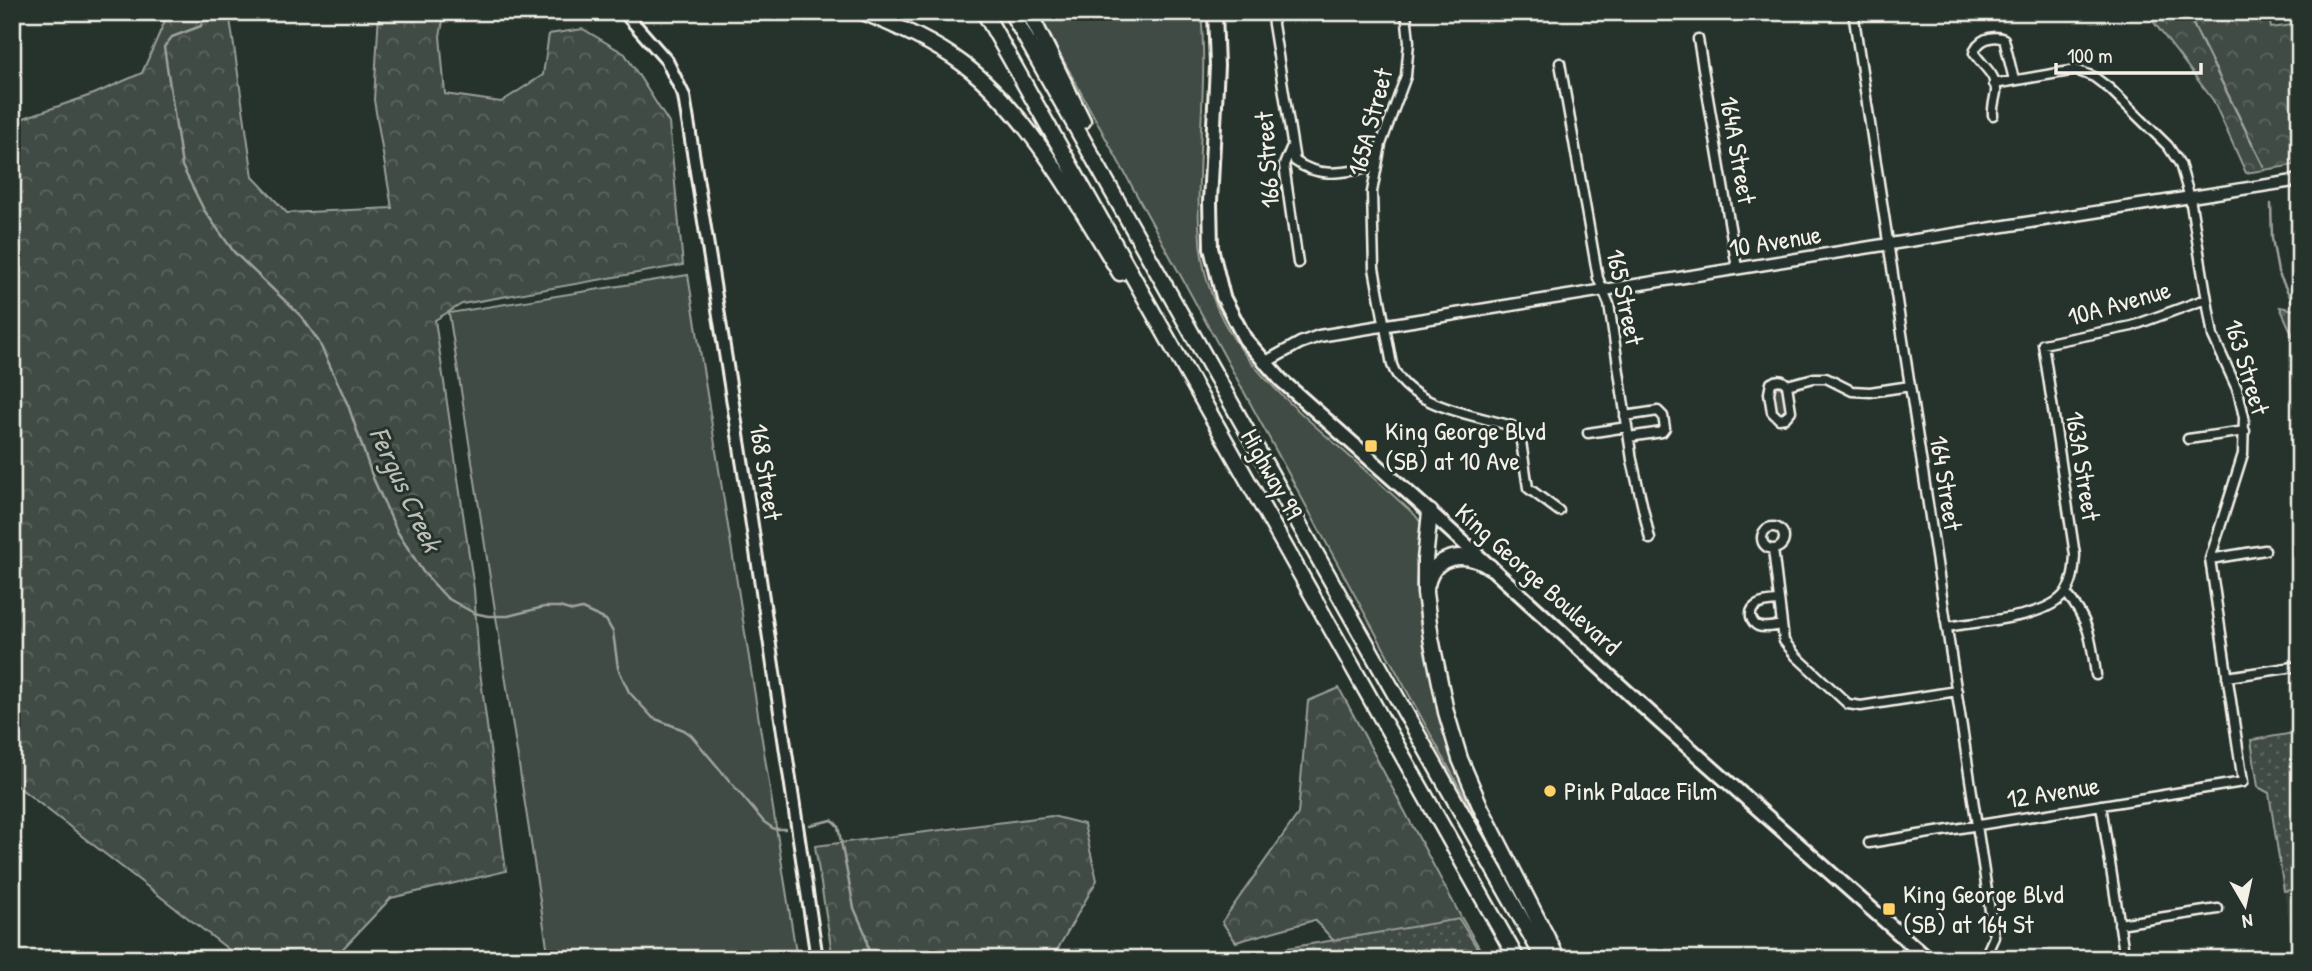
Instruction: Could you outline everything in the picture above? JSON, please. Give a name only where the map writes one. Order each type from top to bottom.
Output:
[{"type":"highway","points":[[863,12],[911,33],[947,53],[979,77],[1006,103],[1065,186],[1216,425]]},
{"type":"highway","name":"Highway 99","points":[[984,12],[1517,959]]},
{"type":"highway","name":"Highway 99","points":[[1012,12],[1544,959]]},
{"type":"highway","points":[[1029,12],[1199,346]]},
{"type":"highway","points":[[1430,512],[1424,578],[1426,611],[1441,690],[1461,759],[1481,808],[1558,959]]},
{"type":"highway","points":[[1426,611],[1428,580],[1442,561],[1466,556],[1480,560],[1490,567]]},
{"type":"main road","name":"168 Street","points":[[624,12],[667,61],[684,96],[817,959]]},
{"type":"main road","name":"King George Boulevard","points":[[1215,12],[1217,66],[1210,202],[1212,248],[1217,277],[1233,319],[1245,339],[1264,363],[1928,959]]},
{"type":"street","name":"166 Street","points":[[1270,12],[1292,148],[1284,166],[1298,263]]},
{"type":"street","name":"165A Street","points":[[1406,12],[1409,42],[1406,76],[1381,144],[1372,192],[1373,248],[1383,326],[1392,365],[1401,381],[1428,402],[1512,426],[1520,435],[1528,488],[1559,511]]},
{"type":"street","name":"164 Street","points":[[1853,12],[1994,937],[1984,959]]},
{"type":"street","points":[[1993,115],[1992,103],[1996,93],[1994,83],[1989,68],[1974,53],[1977,44],[1999,37],[2004,39],[2014,80]]},
{"type":"street","name":"164A Street","points":[[1698,39],[1737,268]]},
{"type":"street","name":"165 Street","points":[[1560,63],[1598,278],[1609,304],[1625,416],[1650,540]]},
{"type":"street","name":"163 Street","points":[[1994,83],[2076,70],[2100,81],[2171,150],[2180,163],[2190,198],[2213,336],[2238,391],[2245,431],[2238,476],[2210,559],[2243,782]]},
{"type":"street","points":[[1292,148],[1295,161],[1307,170],[1327,173],[1376,167]]},
{"type":"street","name":"10 Avenue","points":[[1264,363],[1300,342],[1318,336],[2300,180]]},
{"type":"street","name":"10A Avenue","points":[[2043,344],[2132,326],[2206,299]]},
{"type":"street","name":"163A Street","points":[[2043,344],[2075,555],[2074,575],[2066,593]]},
{"type":"street","points":[[1787,385],[1814,378],[1826,378],[1852,391],[1870,392],[1910,386]]},
{"type":"street","points":[[1777,380],[1787,385],[1791,411],[1785,418],[1779,419],[1772,412],[1769,386],[1777,380]]},
{"type":"street","points":[[1625,416],[1658,411],[1663,416],[1665,428],[1662,432],[1629,437]]},
{"type":"street","points":[[1588,433],[1627,427]]},
{"type":"street","points":[[2188,439],[2245,431]]},
{"type":"street","points":[[1773,549],[1784,641],[1796,656],[1848,704],[1861,706],[1957,691]]},
{"type":"street","points":[[2210,559],[2265,550]]},
{"type":"street","points":[[1947,627],[2033,613],[2051,606],[2066,593],[2087,624],[2096,675]]},
{"type":"street","points":[[1779,601],[1758,604],[1751,617],[1755,624],[1761,627],[1782,625]]},
{"type":"street","points":[[2227,677],[2300,666]]},
{"type":"street","name":"12 Avenue","points":[[1869,842],[2243,782]]},
{"type":"street","points":[[2101,805],[2125,959]]},
{"type":"street","points":[[2119,924],[2218,909]]},
{"type":"shaded area","points":[[2300,889],[2300,959],[2295,959],[2284,891]]},
{"type":"green space","points":[[175,12],[229,12],[253,177],[287,213],[392,208],[374,100],[379,12],[445,12],[440,36],[445,94],[501,102],[543,75],[549,34],[583,29],[625,54],[669,123],[683,265],[462,304],[435,320],[474,589],[479,664],[506,871],[391,898],[333,959],[241,959],[12,782],[12,122],[94,94],[142,73],[167,16]]},
{"type":"green space","points":[[1037,12],[1201,12],[1203,66],[1199,226],[1202,260],[1210,290],[1237,343],[1275,389],[1421,523],[1416,584],[1431,678],[1451,757],[1492,847]]},
{"type":"green space","points":[[2146,12],[2268,12],[2271,28],[2300,24],[2300,47],[2294,55],[2300,95],[2300,164],[2246,173],[2213,100]]},
{"type":"green space","points":[[688,275],[797,959],[549,959],[449,313]]},
{"type":"green space","points":[[2280,307],[2300,311],[2300,352]]},
{"type":"green space","points":[[1777,386],[1783,389],[1786,408],[1783,414],[1776,411],[1773,391]]},
{"type":"green space","points":[[1339,688],[1486,959],[1350,959],[1315,920],[1236,942],[1222,922],[1298,814],[1308,701]]},
{"type":"green space","points":[[2300,732],[2300,889],[2284,891],[2269,793],[2258,787],[2251,740]]},
{"type":"green space","points":[[1052,816],[1084,824],[1097,880],[1052,959],[833,959],[815,846]]},
{"type":"green space","points":[[1459,919],[1484,959],[1222,959]]},
{"type":"waterway","name":"Fergus Creek","points":[[205,12],[201,26],[172,37],[164,47],[182,166],[204,210],[234,252],[302,317],[319,342],[348,405],[373,478],[397,531],[423,572],[447,598],[474,613],[508,616],[544,607],[559,607],[573,611],[582,609],[606,620],[613,632],[618,668],[629,692],[653,718],[691,735],[764,822],[774,829],[785,829]]},
{"type":"waterway","points":[[2187,12],[2264,167]]},
{"type":"waterway","points":[[2271,204],[2272,238],[2278,272],[2300,317]]},
{"type":"waterway","name":"Fergus Creek","points":[[810,825],[832,820],[838,826],[854,908],[865,933],[870,959]]},
{"type":"place","name":"King George Blvd (SB) at 10 Ave","points":[[1371,446]]},
{"type":"place","name":"Pink Palace Film","points":[[1550,791]]},
{"type":"place","name":"King George Blvd (SB) at 164 St","points":[[1889,909]]}]
